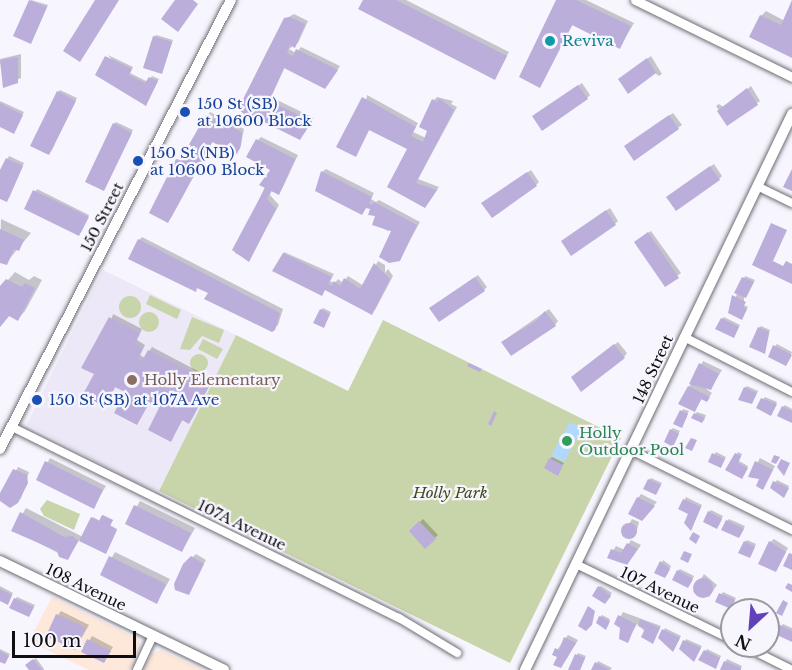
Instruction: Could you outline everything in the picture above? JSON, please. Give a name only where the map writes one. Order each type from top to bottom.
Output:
[{"type":"main road","name":"150 Street","points":[[0,448],[231,0]]},
{"type":"main road","name":"148 Street","points":[[525,670],[792,114]]},
{"type":"main road","name":"108 Avenue","points":[[0,561],[224,670]]},
{"type":"street","points":[[635,0],[792,77]]},
{"type":"street","points":[[757,186],[792,203]]},
{"type":"street","points":[[684,337],[792,392]]},
{"type":"street","name":"107A Avenue","points":[[12,427],[385,610],[457,653]]},
{"type":"street","points":[[631,450],[792,530]]},
{"type":"street","name":"107 Avenue","points":[[576,564],[720,634]]},
{"type":"street","points":[[137,670],[153,636]]},
{"type":"street","points":[[768,658],[792,670]]},
{"type":"shaded area","name":"Holly Elementary","points":[[103,270],[236,335],[159,491],[134,482],[27,424]]},
{"type":"shaded area","points":[[52,597],[138,639],[140,647],[129,670],[89,670],[29,641]]},
{"type":"shaded area","points":[[161,650],[203,670],[144,670],[152,654]]},
{"type":"green space","points":[[150,295],[181,310],[177,319],[146,304]]},
{"type":"green space","points":[[130,296],[138,299],[141,307],[138,315],[130,318],[122,315],[119,307],[122,299]]},
{"type":"green space","points":[[149,312],[156,315],[159,322],[156,329],[149,332],[142,329],[139,322],[142,315]]},
{"type":"green space","points":[[192,317],[224,330],[219,343],[202,336],[190,350],[180,349]]},
{"type":"green space","name":"Holly Park","points":[[383,320],[621,438],[510,663],[159,491],[236,335],[348,391]]},
{"type":"green space","points":[[203,339],[223,349],[217,359],[198,349]]},
{"type":"green space","points":[[195,354],[203,354],[208,359],[206,370],[195,372],[190,367],[190,359]]},
{"type":"green space","points":[[47,500],[80,514],[74,530],[44,516],[40,509]]},
{"type":"water","points":[[570,422],[582,429],[564,462],[551,456]]},
{"type":"building","points":[[29,0],[47,7],[31,44],[13,36]]},
{"type":"building","points":[[95,0],[119,0],[80,62],[63,51]]},
{"type":"building","points":[[175,0],[193,0],[198,4],[178,32],[161,19]]},
{"type":"building","points":[[363,0],[396,0],[507,56],[495,80],[358,9]]},
{"type":"building","name":"Reviva","points":[[556,0],[576,0],[631,26],[620,49],[572,25],[540,88],[519,77]]},
{"type":"building","points":[[792,0],[792,58],[749,37],[760,15],[781,25]]},
{"type":"building","points":[[290,17],[305,24],[295,48],[290,45],[287,53],[293,56],[296,49],[338,70],[325,89],[284,68],[269,101],[312,121],[300,140],[252,116],[250,119],[238,109],[284,18]]},
{"type":"building","points":[[153,36],[172,42],[162,74],[143,68]]},
{"type":"building","points":[[105,56],[132,69],[129,75],[145,83],[149,77],[158,81],[146,106],[95,75]]},
{"type":"building","points":[[18,57],[18,83],[3,88],[0,60]]},
{"type":"building","points":[[647,58],[656,73],[628,94],[618,79]]},
{"type":"building","points":[[578,85],[588,99],[542,131],[532,116]]},
{"type":"building","points":[[747,88],[758,105],[727,126],[717,111]]},
{"type":"building","points":[[57,91],[76,101],[49,155],[30,146]]},
{"type":"building","points":[[362,97],[416,127],[411,136],[423,142],[427,131],[419,127],[432,99],[437,102],[439,98],[454,110],[416,183],[437,190],[425,208],[387,187],[407,149],[369,130],[356,157],[336,147]]},
{"type":"building","points":[[0,103],[23,115],[14,134],[0,127]]},
{"type":"building","points":[[206,115],[242,132],[241,145],[237,154],[212,142],[168,223],[149,213],[176,159],[180,160]]},
{"type":"building","points":[[669,115],[679,129],[634,161],[624,146]]},
{"type":"building","points":[[113,123],[132,133],[104,191],[85,182]]},
{"type":"building","points":[[256,139],[295,159],[279,195],[271,191],[267,199],[276,209],[249,262],[232,250],[265,188],[259,185],[270,170],[246,157]]},
{"type":"building","points":[[6,158],[23,166],[7,202],[0,199],[0,170]]},
{"type":"building","points":[[710,166],[720,180],[676,211],[666,197]]},
{"type":"building","points":[[792,169],[792,191],[783,187]]},
{"type":"building","points":[[321,171],[372,197],[369,203],[372,205],[374,202],[417,225],[400,261],[389,263],[379,257],[391,231],[372,225],[375,216],[368,215],[370,209],[366,208],[362,215],[315,191]]},
{"type":"building","points":[[527,172],[537,186],[492,218],[481,203]]},
{"type":"building","points":[[33,190],[89,217],[79,236],[24,209]]},
{"type":"building","points":[[606,210],[616,225],[571,256],[561,241]]},
{"type":"building","points":[[771,223],[787,230],[773,261],[783,266],[786,261],[792,264],[792,284],[752,265]]},
{"type":"building","points":[[0,229],[24,240],[19,251],[14,249],[7,265],[0,263]]},
{"type":"building","points":[[648,232],[679,278],[665,287],[634,242]]},
{"type":"building","points":[[138,239],[280,313],[275,330],[272,332],[204,299],[208,293],[197,288],[196,292],[128,259]]},
{"type":"building","points":[[283,253],[332,277],[328,284],[332,286],[334,281],[340,286],[344,278],[360,289],[374,263],[390,279],[372,315],[325,290],[322,296],[272,271]]},
{"type":"building","points":[[475,277],[485,291],[439,322],[429,308]]},
{"type":"building","points":[[742,277],[754,282],[746,298],[734,293]]},
{"type":"building","points":[[6,279],[22,287],[25,283],[35,288],[18,321],[9,316],[0,327],[0,286]]},
{"type":"building","points":[[732,295],[746,302],[743,307],[747,309],[742,320],[728,313]]},
{"type":"building","points":[[320,309],[330,314],[324,328],[313,323]]},
{"type":"building","points":[[545,311],[556,326],[511,356],[501,342],[536,321]]},
{"type":"building","points":[[109,317],[140,333],[134,344],[143,348],[138,359],[142,361],[148,350],[211,382],[189,424],[182,420],[171,442],[148,430],[159,408],[149,403],[137,425],[114,413],[125,392],[115,387],[105,407],[82,396],[94,374],[81,368]]},
{"type":"building","points":[[721,318],[739,327],[734,338],[715,329]]},
{"type":"building","points":[[758,327],[769,332],[765,354],[749,347]]},
{"type":"building","points":[[614,344],[625,358],[581,392],[571,377]]},
{"type":"building","points":[[773,345],[792,355],[786,366],[768,357]]},
{"type":"building","points":[[469,363],[482,369],[480,372],[467,366]]},
{"type":"building","points":[[699,363],[719,374],[711,390],[689,384]]},
{"type":"building","points":[[688,386],[710,397],[707,402],[701,399],[695,412],[678,404]]},
{"type":"building","points":[[744,387],[757,393],[752,404],[738,400]]},
{"type":"building","points":[[761,398],[777,404],[771,416],[756,408]]},
{"type":"building","points":[[782,406],[792,411],[792,423],[777,416]]},
{"type":"building","points":[[680,410],[688,414],[682,428],[673,424]]},
{"type":"building","points":[[494,411],[497,413],[491,426],[488,424]]},
{"type":"building","points":[[694,413],[705,418],[702,423],[691,418]]},
{"type":"building","points":[[670,429],[679,434],[673,447],[664,442]]},
{"type":"building","points":[[691,438],[697,440],[692,451],[685,448]]},
{"type":"building","points":[[712,453],[725,459],[721,468],[708,462]]},
{"type":"building","points":[[735,453],[741,456],[738,463],[748,468],[742,479],[725,470]]},
{"type":"building","points":[[774,455],[780,457],[776,464],[771,462]]},
{"type":"building","points":[[549,458],[563,465],[558,476],[544,468]]},
{"type":"building","points":[[781,459],[790,463],[784,476],[777,467]]},
{"type":"building","points":[[45,461],[103,490],[94,509],[36,480]]},
{"type":"building","points":[[755,461],[773,470],[763,490],[756,486],[759,479],[748,477]]},
{"type":"building","points":[[13,469],[27,475],[28,483],[18,503],[10,508],[0,501],[0,493]]},
{"type":"building","points":[[648,479],[661,485],[656,495],[643,489]]},
{"type":"building","points":[[773,481],[789,488],[784,498],[770,488]]},
{"type":"building","points":[[637,497],[655,506],[642,521],[628,514]]},
{"type":"building","points":[[683,499],[701,507],[691,531],[684,523],[688,514],[678,509]]},
{"type":"building","points":[[134,505],[191,533],[182,552],[125,524]]},
{"type":"building","points":[[708,511],[722,519],[717,529],[703,522]]},
{"type":"building","points":[[20,512],[64,537],[73,536],[78,541],[68,560],[59,557],[57,551],[11,531]]},
{"type":"building","points":[[102,515],[113,520],[110,526],[117,530],[106,554],[79,541],[91,517],[99,521]]},
{"type":"building","points":[[726,520],[744,529],[739,538],[721,530]]},
{"type":"building","points":[[419,521],[436,539],[425,549],[409,531]]},
{"type":"building","points":[[626,523],[632,523],[637,531],[635,537],[626,539],[621,534],[621,528]]},
{"type":"building","points":[[693,532],[700,536],[696,544],[689,539]]},
{"type":"building","points":[[744,541],[755,547],[750,558],[738,553]]},
{"type":"building","points":[[769,541],[786,552],[776,572],[758,564]]},
{"type":"building","points":[[627,543],[638,549],[627,565],[607,558],[611,549],[621,553]]},
{"type":"building","points":[[684,551],[692,554],[688,563],[680,559]]},
{"type":"building","points":[[789,553],[792,554],[792,570],[783,566]]},
{"type":"building","points":[[109,556],[166,584],[157,604],[100,575]]},
{"type":"building","points":[[191,556],[204,564],[189,595],[175,590],[174,584],[183,564]]},
{"type":"building","points":[[660,561],[670,569],[665,578],[654,573]]},
{"type":"building","points":[[677,570],[693,579],[688,588],[672,580]]},
{"type":"building","points":[[703,578],[710,581],[713,588],[710,595],[703,598],[696,595],[693,588],[696,581]]},
{"type":"building","points":[[788,583],[792,585],[792,592],[785,588]]},
{"type":"building","points":[[598,586],[611,596],[605,604],[592,596]]},
{"type":"building","points":[[0,589],[12,595],[8,605],[0,601]]},
{"type":"building","points":[[719,593],[730,598],[720,598],[720,604],[715,602]]},
{"type":"building","points":[[14,598],[34,607],[29,617],[9,608]]},
{"type":"building","points":[[783,600],[788,603],[782,616],[780,615],[780,606]]},
{"type":"building","points":[[588,606],[595,611],[592,625],[586,631],[578,626]]},
{"type":"building","points":[[56,614],[86,628],[75,650],[46,636]]},
{"type":"building","points":[[618,615],[636,624],[628,643],[619,639],[620,628],[614,624]]},
{"type":"building","points":[[599,616],[610,621],[606,630],[596,623]]},
{"type":"building","points":[[640,619],[660,628],[653,644],[641,637],[645,629],[638,626]]},
{"type":"building","points":[[780,625],[792,631],[792,642],[780,636]]},
{"type":"building","points":[[662,629],[680,638],[673,652],[658,638]]},
{"type":"building","points":[[564,637],[576,643],[561,668],[553,665],[557,657],[552,655],[555,648],[559,650]]},
{"type":"building","points":[[87,639],[111,651],[104,663],[81,652]]},
{"type":"building","points":[[683,640],[701,648],[694,662],[679,649]]},
{"type":"building","points":[[704,650],[720,658],[716,669],[698,660]]},
{"type":"building","points":[[0,651],[9,656],[5,664],[0,662]]},
{"type":"building","points":[[575,654],[585,658],[580,670],[568,670]]},
{"type":"building","points":[[33,659],[42,670],[29,670],[25,665]]},
{"type":"building","points":[[724,661],[741,668],[741,670],[720,670]]},
{"type":"building","points":[[595,662],[610,670],[591,670]]},
{"type":"place","name":"Reviva","points":[[550,41]]},
{"type":"place","name":"150 St (SB) at 10600 Block","points":[[185,112]]},
{"type":"place","name":"150 St (NB) at 10600 Block","points":[[138,161]]},
{"type":"place","name":"Holly Elementary","points":[[132,380]]},
{"type":"place","name":"150 St (SB) at 107A Ave","points":[[37,400]]},
{"type":"place","name":"Holly Outdoor Pool","points":[[567,441]]}]
